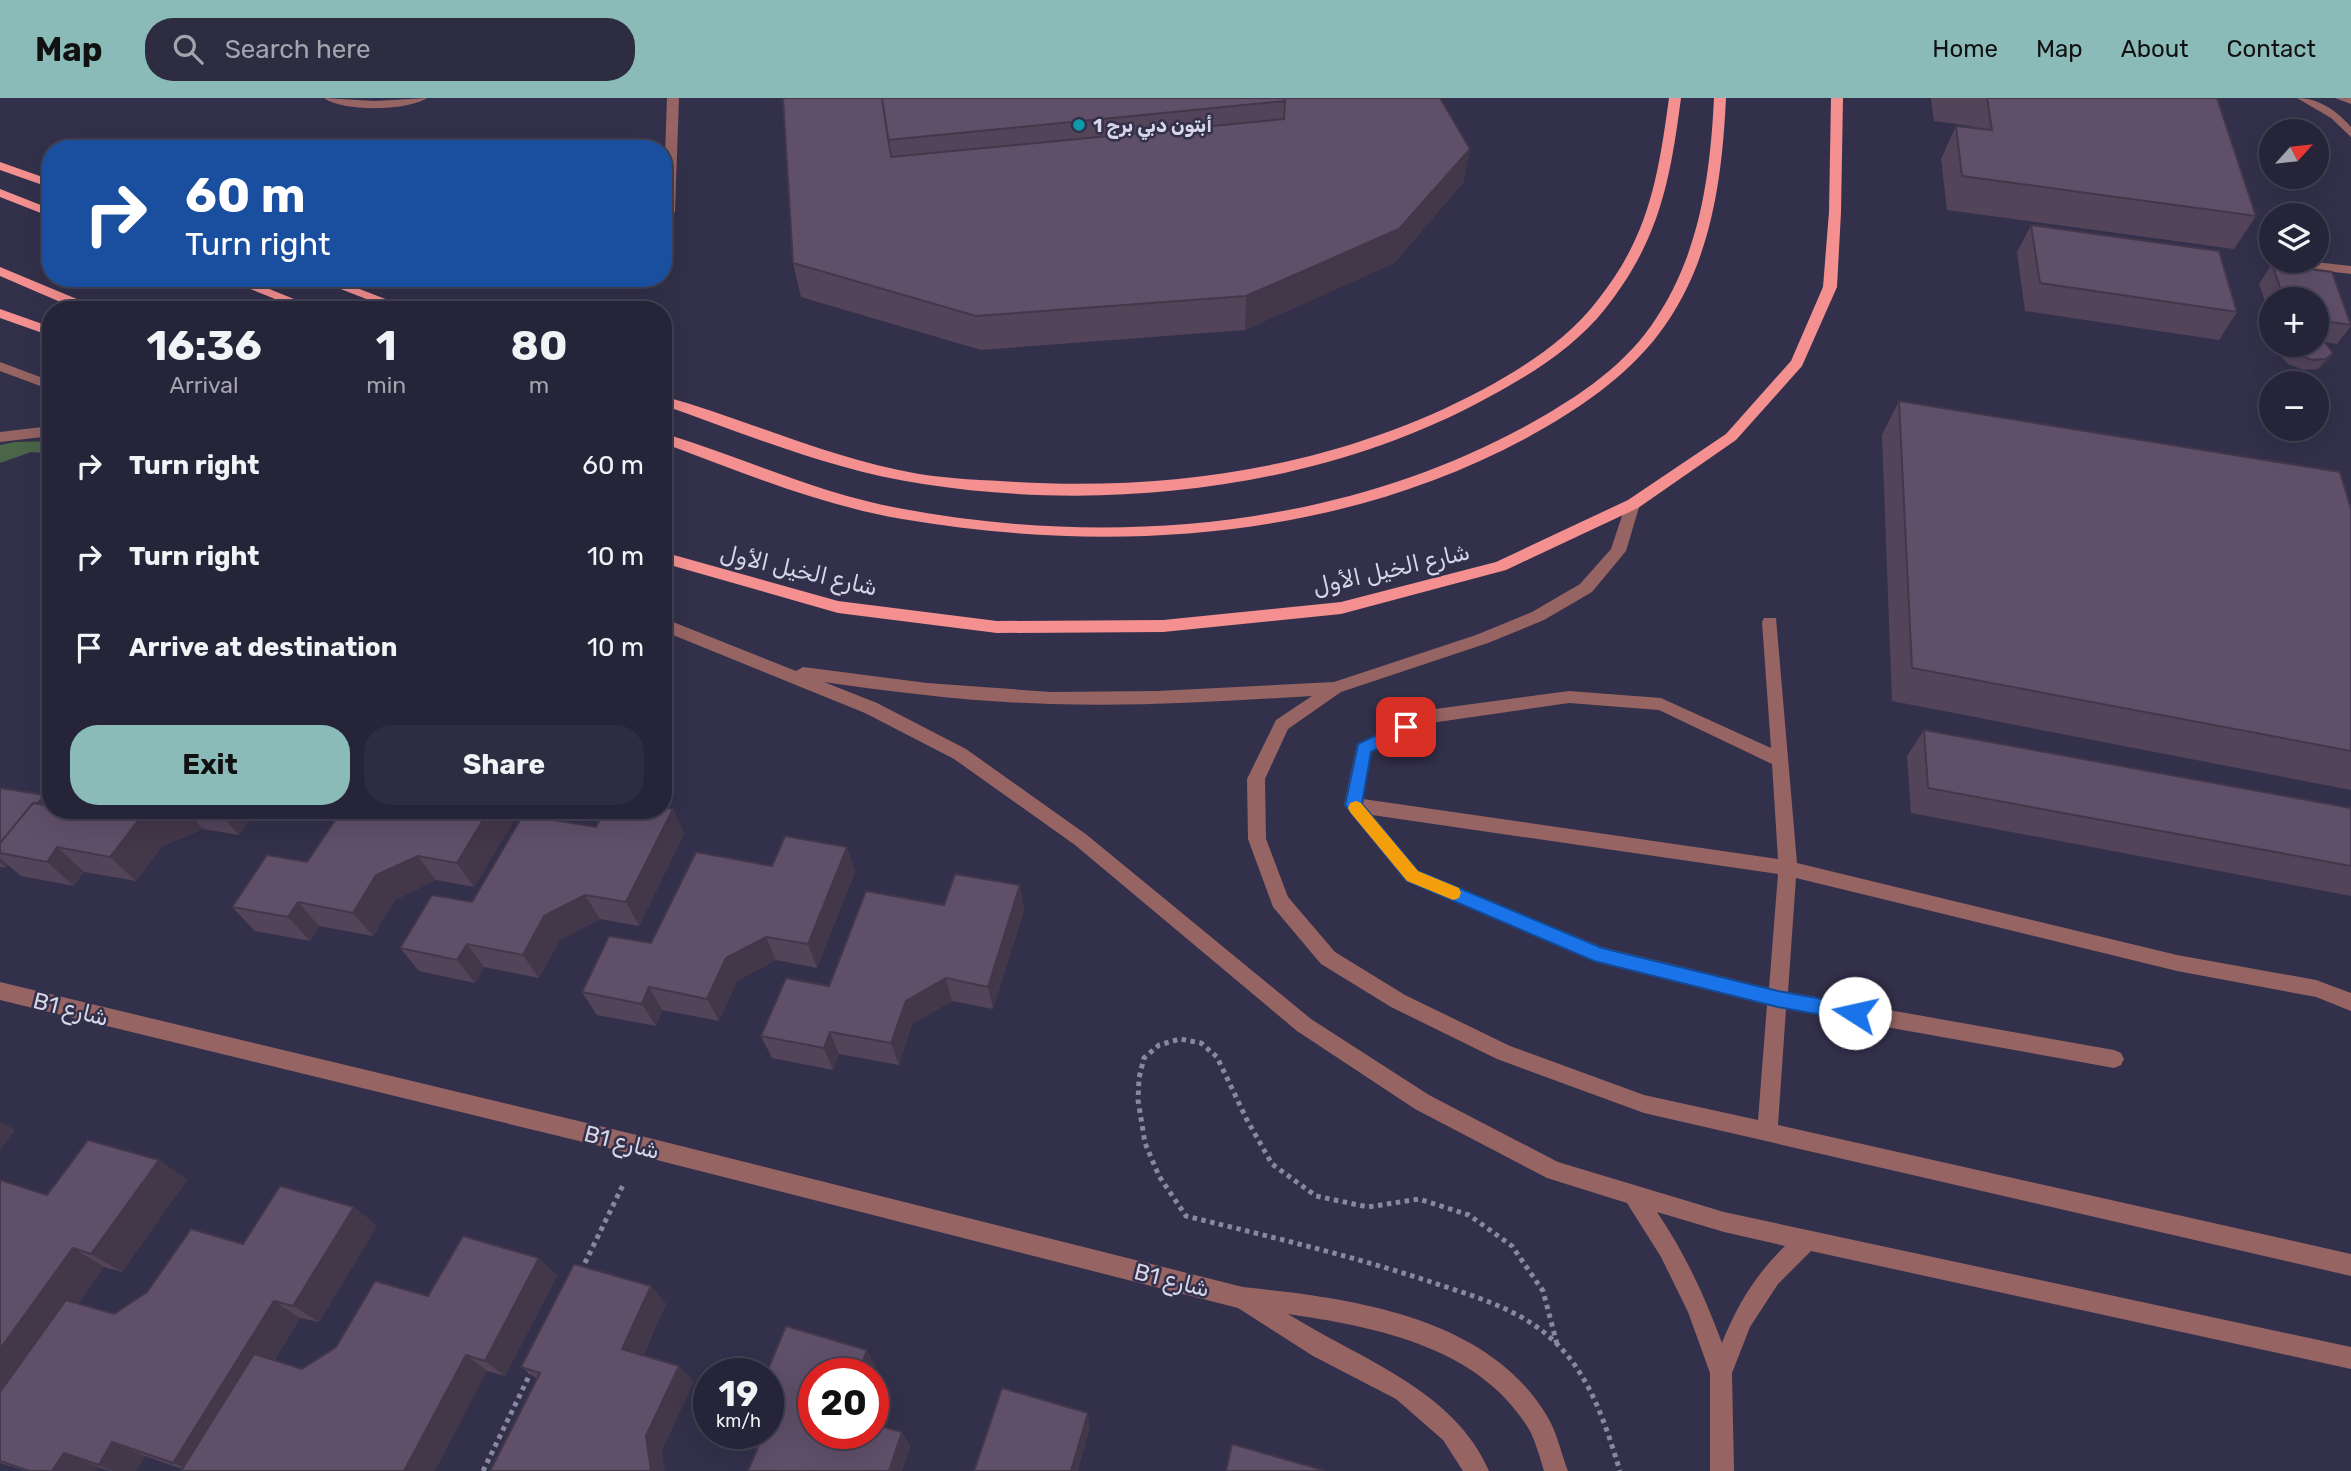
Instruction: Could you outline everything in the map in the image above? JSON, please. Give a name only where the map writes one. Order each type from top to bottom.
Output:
[{"type":"main road","points":[[672,403],[811,452],[916,478],[1034,489],[1154,487],[1207,480],[1272,471],[1379,443],[1471,404],[1547,358],[1601,306],[1637,248],[1660,192],[1675,98]]},
{"type":"main road","points":[[672,441],[783,482],[898,513],[1027,531],[1160,531],[1290,516],[1410,485],[1513,443],[1595,391],[1653,333],[1692,266],[1712,202],[1720,98]]},
{"type":"main road","name":"شارع الخيل الأول","points":[[672,560],[838,607],[998,627],[1163,626],[1341,608],[1501,566],[1633,504],[1731,437],[1797,363],[1830,287],[1835,212],[1837,98]]},
{"type":"main road","points":[[0,166],[42,181]]},
{"type":"main road","points":[[0,193],[42,209]]},
{"type":"main road","points":[[0,271],[70,301]]},
{"type":"main road","points":[[253,287],[291,301]]},
{"type":"main road","points":[[343,287],[383,301]]},
{"type":"main road","points":[[0,313],[42,329]]},
{"type":"street","points":[[330,98],[359,104],[387,104],[421,98]]},
{"type":"street","points":[[672,140],[673,98]]},
{"type":"street","points":[[2303,98],[2335,116],[2351,134]]},
{"type":"street","points":[[2341,98],[2351,101]]},
{"type":"street","points":[[2329,268],[2351,270]]},
{"type":"street","points":[[0,366],[42,382]]},
{"type":"street","points":[[0,437],[42,432]]},
{"type":"street","points":[[778,669],[912,689],[1052,698],[1192,697],[1335,688],[1482,639],[1538,616],[1586,588],[1618,551],[1633,504]]},
{"type":"street","points":[[1768,1131],[1788,868],[1770,622]]},
{"type":"street","points":[[672,628],[871,708],[960,754],[1081,840],[1304,1026],[1422,1102],[1554,1171],[1724,1222],[2351,1358]]},
{"type":"street","points":[[1335,688],[1282,725],[1256,779],[1257,838],[1280,901],[1328,958],[1398,1001],[1504,1053],[1644,1104],[2351,1265]]},
{"type":"street","points":[[1780,761],[1661,704],[1569,697],[1428,717],[1363,749],[1353,805],[1412,876],[1600,955],[1778,999],[2114,1059]]},
{"type":"street","points":[[1353,805],[1788,868],[2177,963],[2316,989],[2351,1002]]},
{"type":"street","name":"B1 شارع","points":[[0,991],[642,1146],[1243,1298],[1301,1303],[1357,1314],[1415,1331],[1471,1354],[1506,1380],[1533,1414],[1553,1455],[1556,1471]]},
{"type":"street","points":[[1633,1194],[1674,1261],[1698,1308],[1721,1373],[1722,1471]]},
{"type":"street","points":[[1721,1373],[1741,1320],[1770,1276],[1806,1241]]},
{"type":"street","name":"B1 شارع","points":[[1243,1298],[1311,1342],[1404,1391],[1451,1432],[1477,1471]]},
{"type":"path","points":[[1186,1216],[1159,1176],[1145,1143],[1138,1100],[1139,1078],[1144,1058],[1159,1045],[1180,1039],[1201,1043],[1217,1057],[1247,1120],[1272,1164],[1316,1196],[1368,1207],[1419,1199],[1469,1215],[1512,1246],[1543,1291],[1557,1344]]},
{"type":"path","points":[[575,1283],[642,1146]]},
{"type":"path","points":[[483,1471],[538,1359]]},
{"type":"green space","points":[[42,441],[42,453],[31,452],[0,463],[0,445]]},
{"type":"building","points":[[783,98],[882,98],[891,157],[1284,119],[1284,98],[1440,98],[1470,149],[1399,229],[1246,296],[976,316],[793,263]]},
{"type":"building","points":[[882,98],[1284,98],[1285,101],[888,140]]},
{"type":"building","points":[[1987,98],[2217,98],[2256,216],[1962,176],[1956,126],[1992,130]]},
{"type":"building","points":[[2031,225],[2219,251],[2237,312],[2040,283]]},
{"type":"building","points":[[2332,272],[2351,325],[2329,322],[2329,287],[2280,287],[2275,273]]},
{"type":"building","points":[[2304,357],[2328,357],[2326,359],[2312,360]]},
{"type":"building","points":[[1899,401],[2340,472],[2351,509],[2351,751],[1912,668]]},
{"type":"building","points":[[1924,730],[2351,808],[2351,866],[1928,788]]},
{"type":"building","points":[[0,788],[42,795],[42,798],[38,803],[33,803],[0,843]]},
{"type":"building","points":[[33,803],[42,804],[42,819],[144,819],[137,822],[110,857],[57,847],[47,862],[0,853],[0,843]]},
{"type":"building","points":[[336,819],[484,819],[457,863],[418,856],[376,875],[353,913],[298,902],[288,917],[232,907],[267,855],[307,862]]},
{"type":"building","points":[[521,819],[547,819],[596,827],[600,819],[668,819],[626,902],[585,895],[544,916],[523,955],[467,944],[457,960],[400,948],[432,895],[472,902]]},
{"type":"building","points":[[785,836],[847,847],[808,944],[766,937],[726,958],[707,999],[649,987],[642,1004],[582,992],[609,936],[651,943],[696,852],[772,866]]},
{"type":"building","points":[[955,874],[1020,885],[988,987],[946,978],[906,1001],[891,1043],[830,1032],[824,1048],[761,1036],[786,978],[829,986],[866,891],[944,905]]},
{"type":"building","points":[[88,1140],[159,1160],[91,1254],[73,1248],[0,1349],[0,1180],[47,1195]]},
{"type":"building","points":[[280,1186],[354,1207],[293,1306],[274,1301],[173,1463],[112,1442],[99,1465],[64,1453],[52,1471],[29,1471],[0,1461],[0,1392],[66,1300],[114,1314],[147,1292],[191,1229],[243,1244]]},
{"type":"building","points":[[463,1236],[539,1258],[485,1361],[466,1355],[404,1471],[181,1471],[254,1354],[302,1369],[336,1347],[375,1281],[428,1296]]},
{"type":"building","points":[[574,1264],[651,1286],[622,1349],[679,1366],[646,1436],[651,1471],[490,1471],[540,1373],[521,1367]]},
{"type":"building","points":[[786,1326],[867,1350],[864,1358],[798,1358],[798,1449],[889,1449],[889,1428],[902,1432],[889,1471],[748,1471],[757,1449],[784,1449],[784,1358],[773,1358]]},
{"type":"building","points":[[1002,1388],[1088,1413],[1071,1471],[974,1471]]},
{"type":"building","points":[[1232,1444],[1323,1470],[1323,1471],[1226,1471]]},
{"type":"slow traffic","points":[[1356,808],[1412,876],[1453,893]]},
{"type":"place","name":"أبتون دبي برج 1","points":[[1079,125]]},
{"type":"route","points":[[1406,727],[1363,749],[1353,805],[1412,876],[1600,955],[1778,999],[1855,1013]]}]
